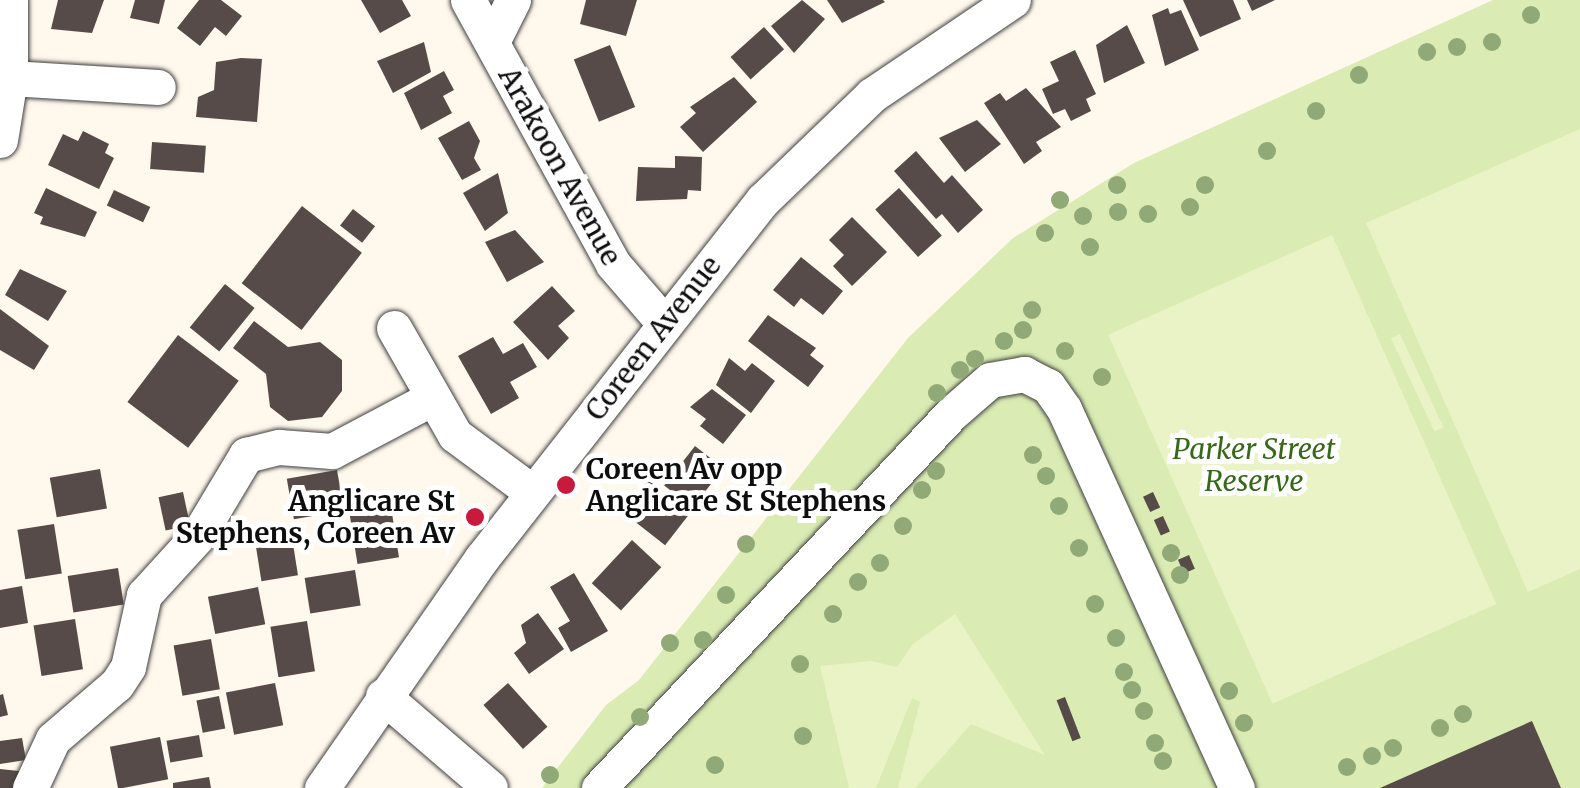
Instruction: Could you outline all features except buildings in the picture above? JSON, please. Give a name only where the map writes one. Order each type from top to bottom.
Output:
[{"type":"street","points":[[0,140],[10,78],[10,0]]},
{"type":"street","name":"Arakoon Avenue","points":[[468,0],[613,264],[664,323]]},
{"type":"street","points":[[492,42],[514,0]]},
{"type":"street","name":"Coreen Avenue","points":[[322,788],[383,696],[532,492],[763,200],[821,140],[902,72],[1014,0]]},
{"type":"street","points":[[10,78],[158,88]]},
{"type":"street","points":[[394,328],[432,398],[468,448],[532,492]]},
{"type":"street","points":[[599,788],[952,413],[990,380],[1024,374],[1048,386],[1064,409],[1237,788]]},
{"type":"street","points":[[30,788],[53,740],[117,684],[128,667],[144,596],[197,537],[246,456],[279,447],[332,452],[432,398]]},
{"type":"street","points":[[383,696],[490,788]]},
{"type":"green space","name":"Parker Street Reserve","points":[[1493,0],[1580,0],[1580,788],[542,788],[606,705],[639,680],[908,338],[1013,238],[1134,163]]},
{"type":"green space","points":[[1580,129],[1580,569],[1528,592],[1366,223]]},
{"type":"green space","points":[[1332,235],[1496,604],[1273,704],[1108,335]]},
{"type":"green space","points":[[1400,334],[1444,427],[1434,432],[1391,338]]},
{"type":"green space","points":[[955,614],[1045,755],[971,724],[915,788],[898,788],[920,702],[912,698],[876,788],[849,788],[820,666],[871,661],[897,667],[913,644]]},
{"type":"place","name":"Coreen Av opp Anglicare St Stephens","points":[[566,485]]},
{"type":"place","name":"Anglicare St Stephens, Coreen Av","points":[[475,517]]}]
